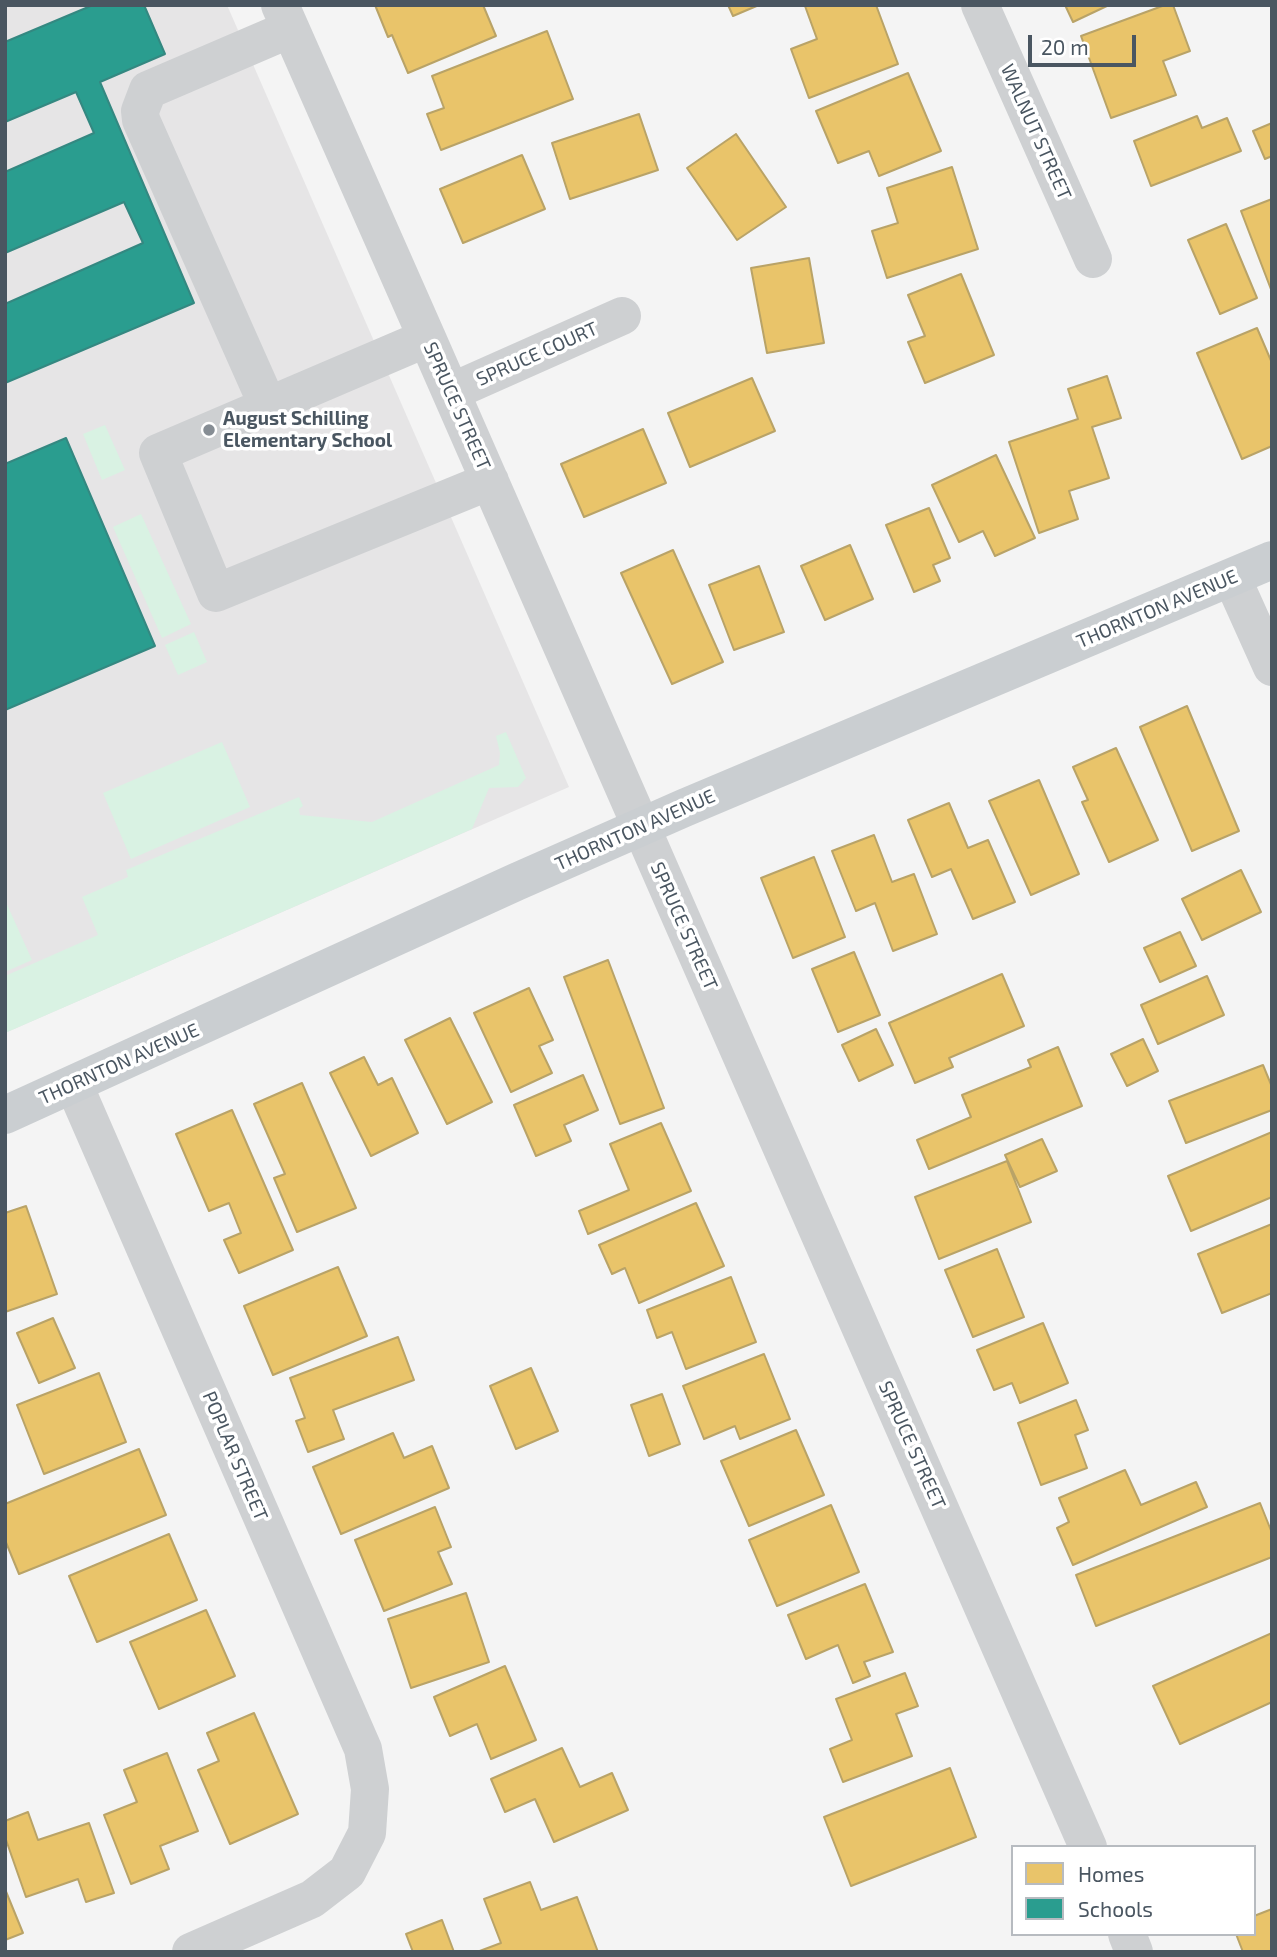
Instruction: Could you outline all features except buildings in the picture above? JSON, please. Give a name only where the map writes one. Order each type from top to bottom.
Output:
[{"type":"main road","name":"THORNTON AVENUE","points":[[5,1115],[516,882],[787,763],[1272,560]]},
{"type":"street","name":"WALNUT STREET","points":[[980,5],[1093,259]]},
{"type":"street","name":"SPRUCE STREET","points":[[285,17],[1087,1845]]},
{"type":"street","points":[[268,406],[141,120],[140,111],[148,90],[285,17]]},
{"type":"street","name":"SPRUCE COURT","points":[[451,392],[622,316]]},
{"type":"street","points":[[428,338],[158,453],[216,593],[490,481]]},
{"type":"street","points":[[1232,578],[1272,667]]},
{"type":"street","name":"POPLAR STREET","points":[[74,1085],[363,1749],[370,1789],[367,1833],[347,1872],[312,1899],[191,1952]]},
{"type":"shaded area","name":"August Schilling Elementary School","points":[[5,5],[227,5],[569,787],[5,1033]]},
{"type":"green space","points":[[105,425],[125,470],[102,480],[83,434]]},
{"type":"green space","points":[[141,514],[191,624],[162,638],[113,527]]},
{"type":"green space","points":[[194,632],[207,662],[178,675],[165,645]]},
{"type":"green space","points":[[506,732],[526,778],[518,787],[489,788],[472,829],[5,1033],[5,976],[98,935],[82,897],[128,877],[126,870],[299,797],[303,806],[299,809],[300,815],[372,822],[499,765],[500,753],[496,736]]},
{"type":"green space","points":[[222,742],[250,807],[131,859],[103,793]]},
{"type":"green space","points":[[5,900],[32,960],[5,972]]},
{"type":"place","name":"August Schilling Elementary School","points":[[209,430]]}]
